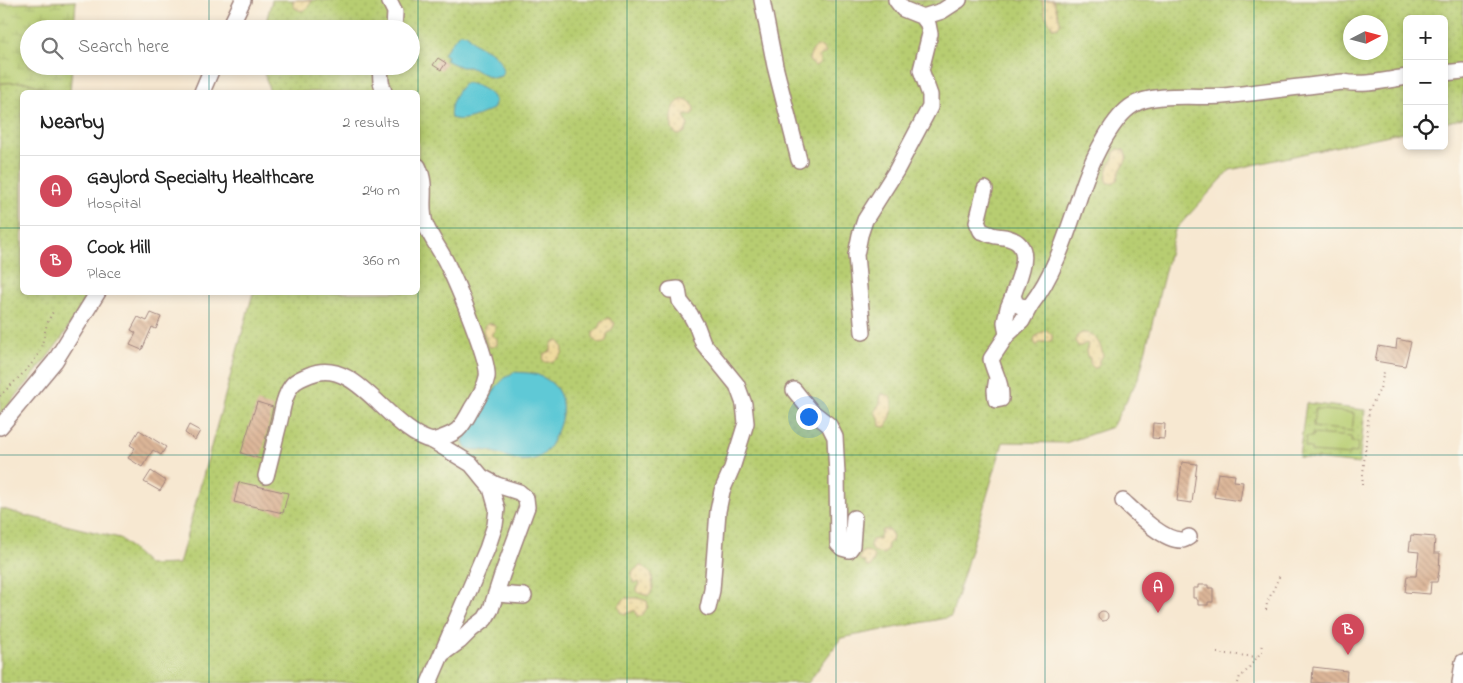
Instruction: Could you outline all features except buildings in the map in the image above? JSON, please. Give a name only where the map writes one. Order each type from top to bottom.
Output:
[{"type":"street","points":[[233,20],[243,0]]},
{"type":"street","points":[[389,0],[395,12],[395,20]]},
{"type":"street","points":[[762,0],[775,66],[799,160]]},
{"type":"street","points":[[863,332],[856,255],[860,235],[865,220],[896,171],[930,107],[930,95],[922,70],[930,34],[928,24],[924,17],[904,9],[896,0]]},
{"type":"street","points":[[924,17],[942,11],[959,0]]},
{"type":"street","points":[[1448,73],[1463,71]]},
{"type":"street","points":[[203,90],[209,75]]},
{"type":"street","points":[[381,75],[383,90]]},
{"type":"street","points":[[997,378],[991,359],[1006,335],[1022,321],[1052,270],[1071,224],[1096,152],[1122,115],[1132,105],[1142,101],[1165,97],[1221,96],[1343,82],[1351,84],[1371,83],[1403,78]]},
{"type":"street","points":[[420,172],[424,185],[423,213],[426,225],[448,265],[488,368],[487,379],[463,425],[451,435],[433,441]]},
{"type":"street","points":[[985,189],[977,222],[981,231],[1010,238],[1020,245],[1024,253],[1024,265],[1008,308],[1005,322],[1006,335]]},
{"type":"street","points":[[670,290],[678,289],[680,301],[690,314],[703,343],[737,385],[744,404],[746,423],[732,468],[722,491],[718,511],[712,590],[708,608]]},
{"type":"street","points":[[0,427],[63,349],[96,295]]},
{"type":"street","points":[[1013,296],[1016,304],[1023,307],[1030,306]]},
{"type":"street","points":[[266,476],[287,394],[295,382],[317,372],[339,373],[363,388],[403,426],[427,440],[433,441],[471,464],[491,488],[497,509],[495,525],[487,549],[429,683]]},
{"type":"street","points":[[794,390],[811,410],[829,425],[834,437],[838,544],[842,548],[849,550],[852,546],[854,518]]},
{"type":"street","points":[[441,655],[485,619],[491,609],[527,508],[526,498],[518,492],[497,485],[482,477]]},
{"type":"street","points":[[1123,501],[1162,533],[1174,539],[1183,540],[1189,537]]},
{"type":"street","points":[[497,594],[524,596]]},
{"type":"street","points":[[1460,683],[1463,662]]},
{"type":"path","points":[[0,396],[36,358],[41,349],[47,322],[53,312]]},
{"type":"path","points":[[1362,485],[1369,410],[1380,389],[1384,372]]},
{"type":"path","points":[[1266,610],[1267,603],[1280,576]]},
{"type":"path","points":[[1238,683],[1240,676],[1244,674],[1262,651],[1263,643]]},
{"type":"path","points":[[1217,653],[1258,657]]},
{"type":"green space","points":[[272,0],[1463,0],[1463,118],[1448,122],[1448,15],[1403,15],[1403,132],[1230,170],[1175,230],[1139,377],[1112,427],[1065,443],[1003,442],[951,617],[841,638],[808,683],[0,683],[0,508],[120,538],[149,565],[179,564],[252,295],[420,295],[420,90],[269,90],[265,75],[420,75],[420,20],[266,20]]},
{"type":"green space","points":[[76,1],[75,20],[20,20],[20,75],[71,75],[70,90],[50,90],[26,82],[0,83],[0,4]]},
{"type":"green space","points":[[26,82],[50,90],[20,90],[20,295],[88,295],[62,338],[0,415],[0,83]]},
{"type":"green space","points":[[1306,403],[1365,410],[1359,464],[1299,457]]},
{"type":"green space","points":[[1315,409],[1354,413],[1352,431],[1313,427]]},
{"type":"green space","points":[[1312,434],[1352,437],[1351,442],[1358,442],[1357,453],[1350,452],[1350,455],[1311,452],[1311,448],[1305,447],[1306,437],[1312,437]]},
{"type":"sand","points":[[293,0],[312,0],[307,8],[298,10],[293,4]]},
{"type":"sand","points":[[1042,0],[1053,0],[1060,21],[1058,27],[1053,28],[1046,17]]},
{"type":"sand","points":[[819,46],[826,53],[819,56],[820,63],[815,66],[809,59],[813,50]]},
{"type":"sand","points":[[685,99],[692,104],[694,112],[691,115],[684,116],[688,125],[685,132],[679,135],[672,129],[672,112],[679,101]]},
{"type":"sand","points":[[1119,149],[1124,150],[1126,160],[1117,180],[1108,183],[1106,178],[1108,169],[1114,152]]},
{"type":"sand","points":[[609,318],[615,323],[612,330],[607,334],[605,342],[597,343],[593,338],[593,333],[600,327],[602,321]]},
{"type":"sand","points":[[489,323],[495,326],[495,330],[491,335],[497,339],[497,345],[492,347],[488,346],[483,331],[485,325]]},
{"type":"sand","points":[[1046,330],[1052,335],[1052,340],[1036,345],[1034,341],[1036,336]]},
{"type":"sand","points":[[1082,333],[1090,334],[1101,347],[1103,356],[1096,368],[1090,364],[1090,358],[1087,356],[1088,344],[1078,346],[1075,341],[1077,336]]},
{"type":"sand","points":[[554,341],[558,341],[563,352],[554,361],[545,362],[543,360],[544,354],[551,351],[551,345]]},
{"type":"sand","points":[[883,394],[890,396],[892,404],[891,416],[885,427],[880,426],[879,418],[875,411]]},
{"type":"sand","points":[[882,530],[889,530],[893,536],[892,541],[888,543],[887,551],[883,554],[875,552],[870,546],[872,540],[879,539]]},
{"type":"sand","points":[[864,551],[870,552],[874,556],[870,567],[866,566],[864,561],[859,559]]},
{"type":"sand","points":[[643,566],[652,575],[653,587],[650,595],[637,592],[640,584],[638,582],[634,583],[632,578],[632,572]]},
{"type":"sand","points":[[627,598],[647,601],[648,606],[642,616],[637,616],[635,610],[626,614],[621,612],[619,606]]},
{"type":"water","points":[[459,33],[467,34],[476,44],[497,57],[503,71],[501,76],[493,78],[469,67],[461,67],[445,60],[447,56],[443,54]]},
{"type":"water","points":[[466,83],[487,91],[494,99],[493,109],[467,119],[451,118],[450,114],[454,98],[459,89]]},
{"type":"water","points":[[514,372],[531,373],[540,376],[549,381],[560,395],[562,403],[561,420],[552,442],[544,454],[538,458],[528,460],[466,448],[463,441],[466,433],[497,386]]},
{"type":"place","name":"Gaylord Specialty Healthcare","points":[[1158,613]]},
{"type":"place","name":"Cook Hill","points":[[1348,655]]}]
